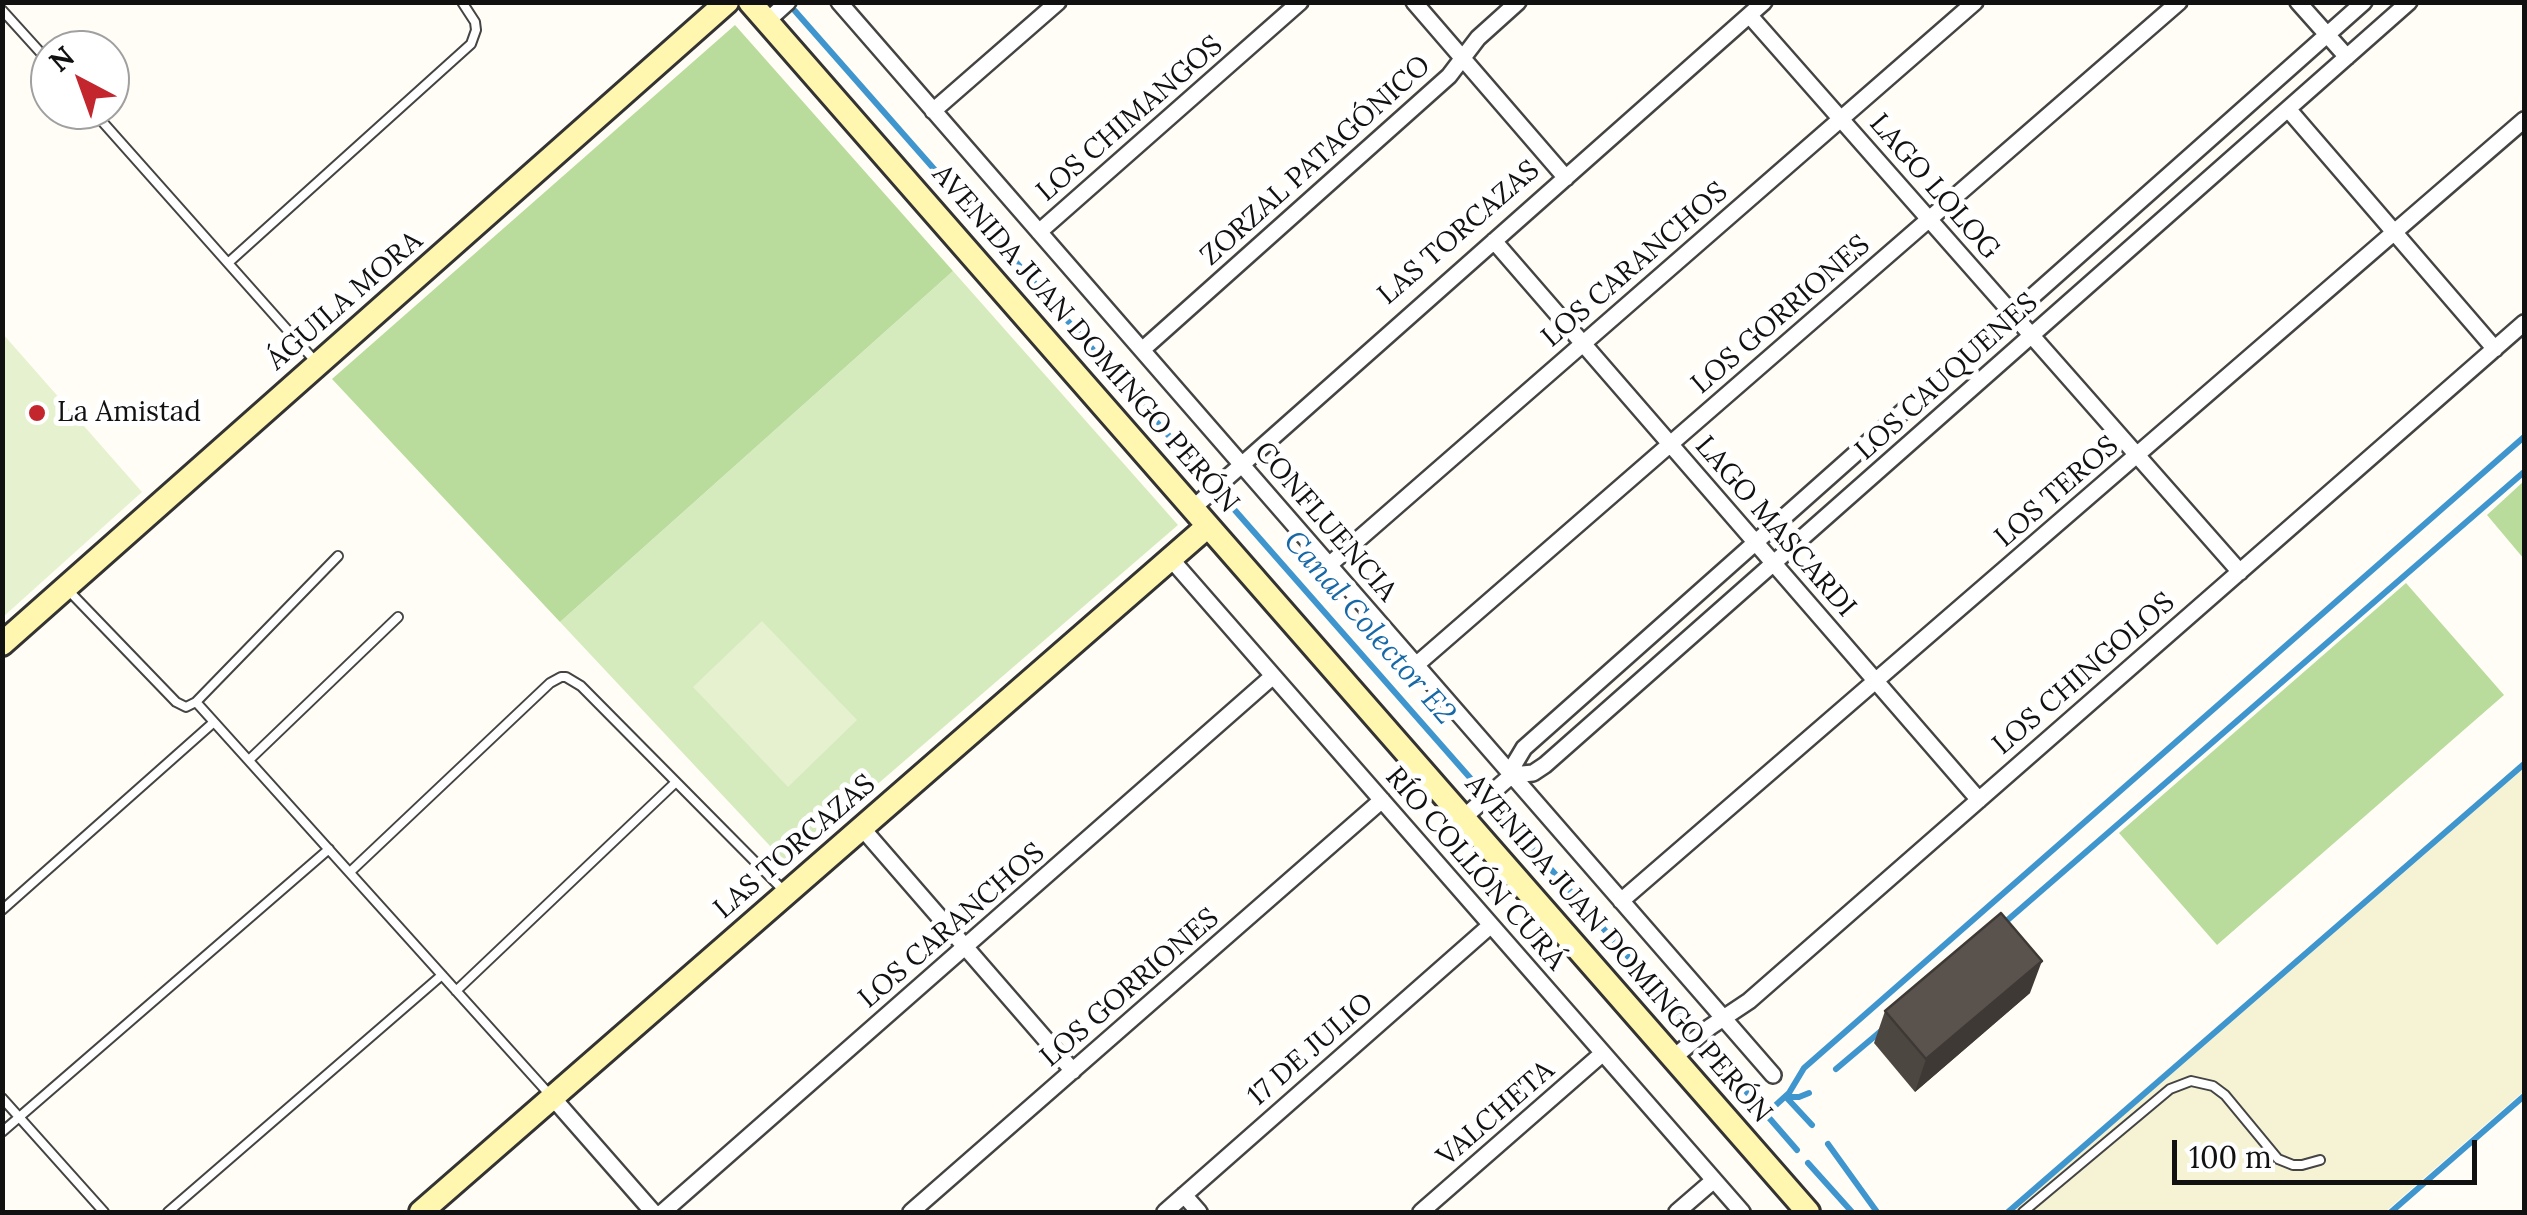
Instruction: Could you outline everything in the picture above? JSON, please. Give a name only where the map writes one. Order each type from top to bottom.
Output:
[{"type":"street","name":"ÁGUILA MORA","points":[[2,644],[727,2]]},
{"type":"street","name":"AVENIDA JUAN DOMINGO PERÓN","points":[[750,2],[1808,1212]]},
{"type":"street","points":[[766,21],[788,2]]},
{"type":"street","name":"CONFLUENCIA","points":[[838,2],[1773,1075]]},
{"type":"street","points":[[934,111],[1058,2]]},
{"type":"street","name":"LOS CHIMANGOS","points":[[1039,232],[1300,2]]},
{"type":"street","points":[[1414,2],[1566,178]]},
{"type":"street","name":"ZORZAL PATAGÓNICO","points":[[1142,350],[1443,81],[1478,38],[1518,2]]},
{"type":"street","name":"LAS TORCAZAS","points":[[422,1212],[1170,559],[1242,465],[1764,2]]},
{"type":"street","name":"LOS CARANCHOS","points":[[1329,565],[1975,2]]},
{"type":"street","name":"LOS GORRIONES","points":[[1416,666],[2178,2]]},
{"type":"street","points":[[2298,2],[2346,57]]},
{"type":"street","name":"LOS CAUQUENES","points":[[1463,818],[1512,775],[1524,748],[2364,2]]},
{"type":"street","name":"LOS CAUQUENES","points":[[1512,775],[1533,773],[1545,766],[2409,2]]},
{"type":"street","name":"LAGO LOLOG","points":[[1750,16],[2240,572]]},
{"type":"street","points":[[2288,109],[2495,349]]},
{"type":"street","name":"LOS TEROS","points":[[1621,901],[2524,120]]},
{"type":"street","name":"LAGO MASCARDI","points":[[1494,241],[1978,800]]},
{"type":"street","name":"LOS CHINGOLOS","points":[[1673,1058],[1749,1000],[2524,323]]},
{"type":"street","name":"RÍO COLLÓN CURÁ","points":[[1170,559],[1742,1212]]},
{"type":"street","name":"LOS CARANCHOS","points":[[663,1212],[1273,676]]},
{"type":"street","name":"LOS GORRIONES","points":[[911,1212],[1382,800]]},
{"type":"street","points":[[862,828],[1073,1071]]},
{"type":"street","name":"17 DE JULIO","points":[[1165,1212],[1491,925]]},
{"type":"street","name":"VALCHETA","points":[[1422,1212],[1603,1053]]},
{"type":"street","points":[[552,1098],[654,1212]]},
{"type":"street","points":[[1676,1212],[1714,1180]]},
{"type":"street","points":[[1184,1196],[1199,1212]]},
{"type":"lane","points":[[228,263],[472,44],[475,22],[462,2]]},
{"type":"lane","points":[[2,10],[30,42]]},
{"type":"lane","points":[[110,130],[318,364]]},
{"type":"lane","points":[[66,588],[176,702],[186,707],[196,702],[338,556]]},
{"type":"lane","points":[[249,760],[398,618]]},
{"type":"lane","points":[[350,872],[550,683],[561,677],[576,682],[787,894]]},
{"type":"lane","points":[[196,702],[552,1098]]},
{"type":"lane","points":[[2,910],[214,722]]},
{"type":"lane","points":[[456,991],[676,782]]},
{"type":"lane","points":[[2,1132],[329,850]]},
{"type":"lane","points":[[168,1212],[442,975]]},
{"type":"lane","points":[[2024,1212],[2165,1093],[2191,1081],[2213,1086],[2225,1095],[2278,1159],[2293,1165],[2320,1160]]},
{"type":"lane","points":[[2,1098],[104,1212]]},
{"type":"shaded area","points":[[2524,760],[2524,1091],[2385,1212],[2005,1212]]},
{"type":"green space","points":[[735,25],[953,271],[560,622],[332,379]]},
{"type":"green space","points":[[953,271],[1178,525],[786,863],[560,622]]},
{"type":"green space","name":"La Amistad","points":[[3,334],[142,492],[2,617]]},
{"type":"green space","points":[[2524,481],[2524,559],[2487,515]]},
{"type":"green space","points":[[2406,583],[2504,695],[2217,945],[2119,833]]},
{"type":"green space","points":[[762,621],[857,720],[788,787],[693,687]]},
{"type":"building","points":[[2001,913],[2042,961],[1926,1059],[1885,1011]]},
{"type":"waterway","points":[[795,11],[1206,478]]},
{"type":"waterway","points":[[1766,1114],[1789,1093],[1804,1068],[2524,437]]},
{"type":"waterway","points":[[2003,924],[2524,472]]},
{"type":"waterway","name":"Canal Colector E2","points":[[1225,499],[1479,788]]},
{"type":"waterway","points":[[2008,1212],[2524,764]]},
{"type":"waterway","name":"Canal Colector E2","points":[[1495,806],[1693,1030]]},
{"type":"waterway","points":[[1836,1069],[1881,1031]]},
{"type":"waterway","name":"Canal Colector E2","points":[[1705,1044],[1797,1150]]},
{"type":"waterway","points":[[1787,1097],[1809,1093]]},
{"type":"waterway","points":[[2391,1212],[2524,1096]]},
{"type":"waterway","points":[[1786,1097],[1812,1125]]},
{"type":"waterway","points":[[1828,1144],[1877,1212]]},
{"type":"waterway","name":"Canal Colector E2","points":[[1808,1163],[1852,1212]]},
{"type":"place","name":"La Amistad","points":[[37,413]]}]
